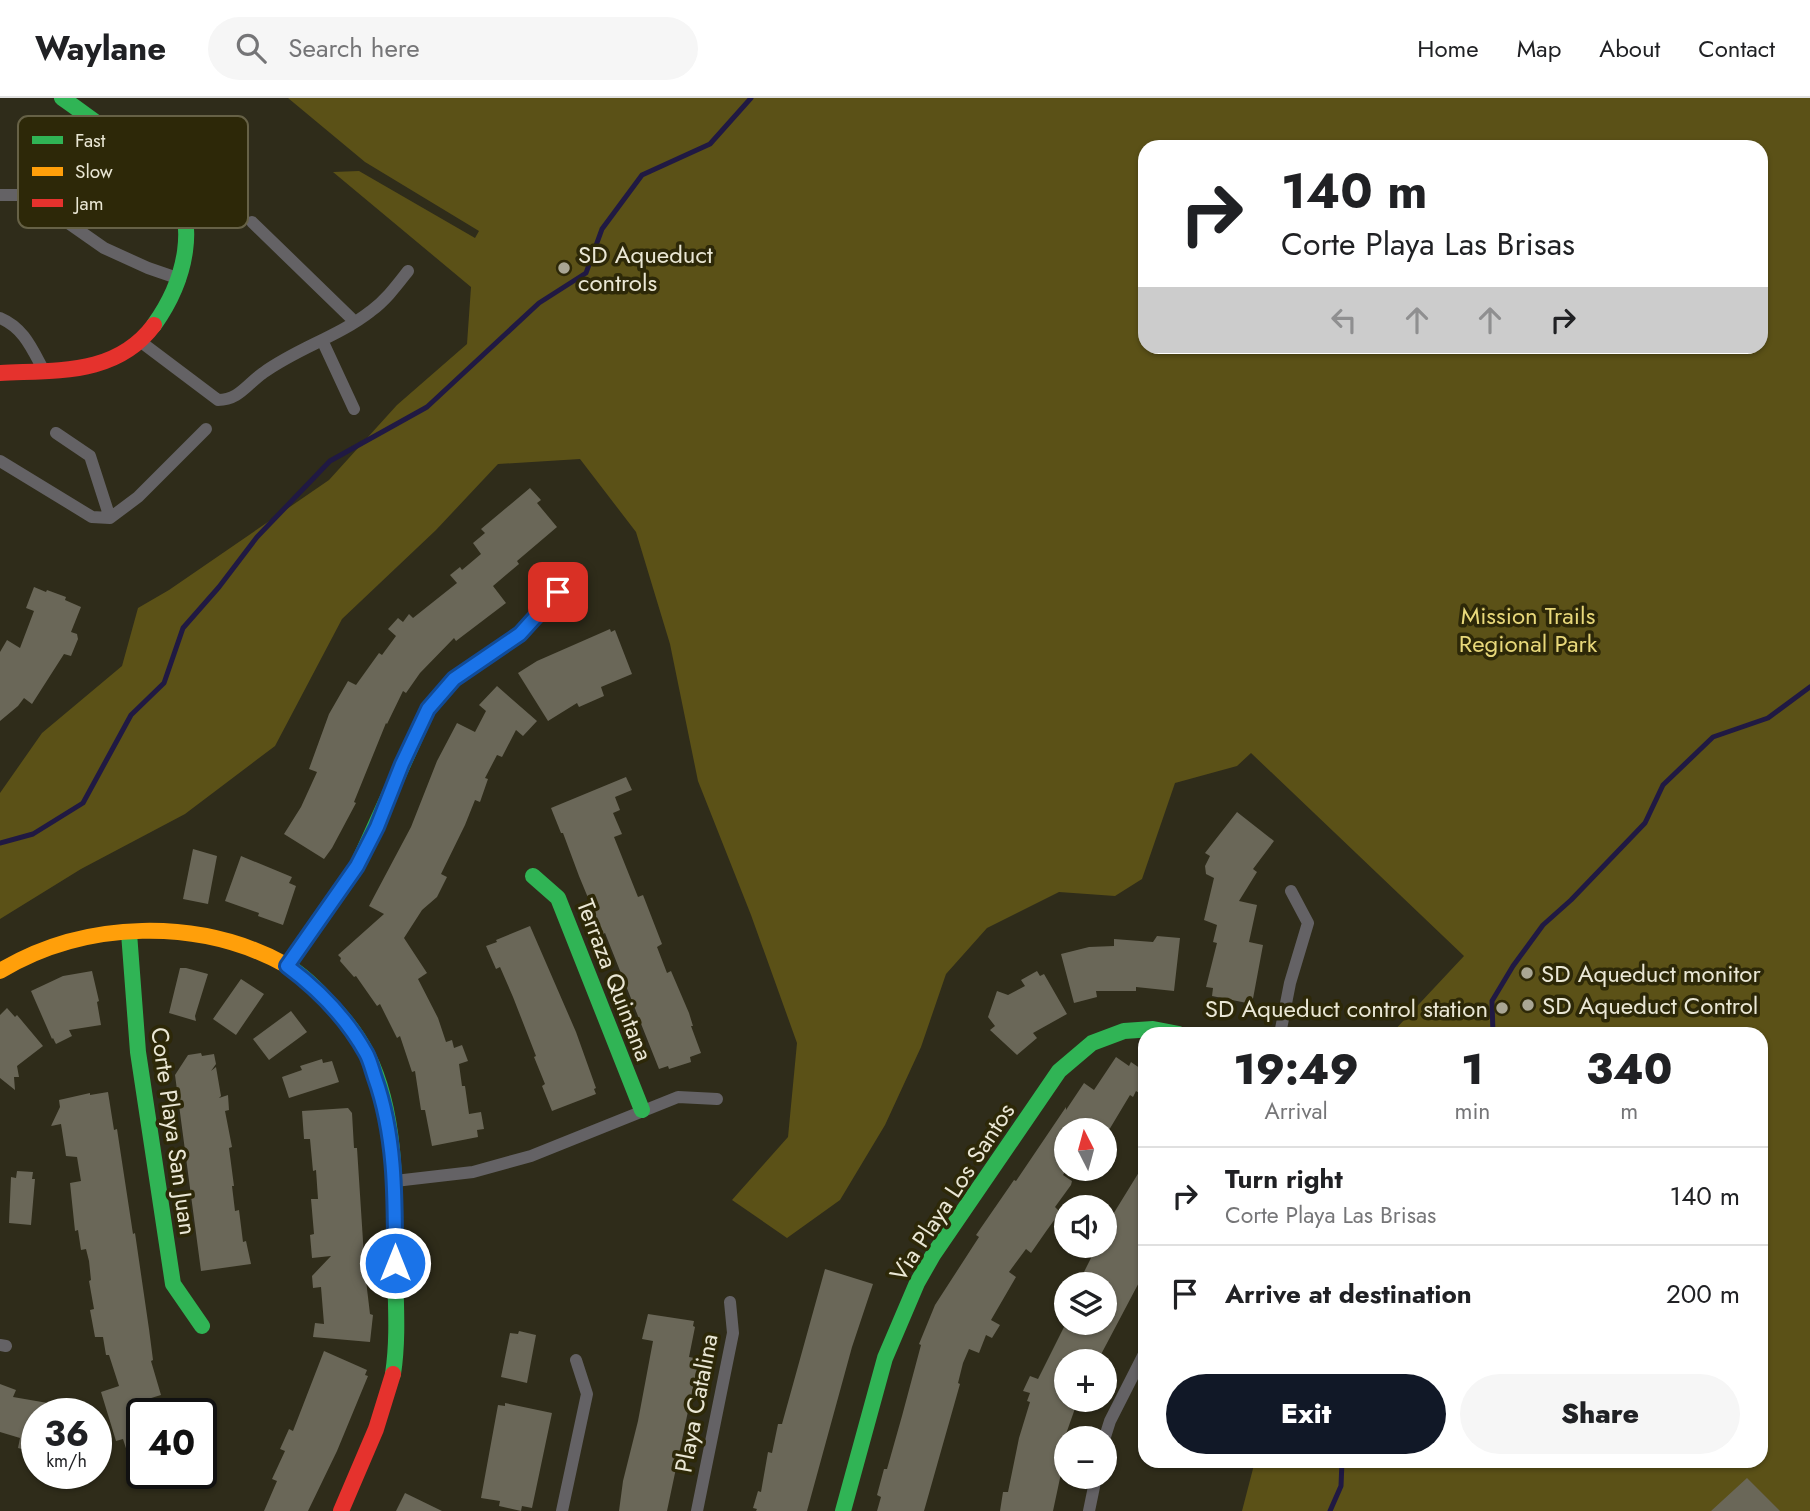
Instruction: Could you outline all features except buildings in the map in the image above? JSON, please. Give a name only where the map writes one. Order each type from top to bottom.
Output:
[{"type":"street","points":[[62,98],[87,116]]},
{"type":"street","points":[[0,195],[18,195]]},
{"type":"street","points":[[252,222],[355,322]]},
{"type":"street","points":[[75,228],[104,248],[180,279]]},
{"type":"street","points":[[0,373],[81,370],[112,360],[141,342],[153,328],[180,279],[187,253],[187,228]]},
{"type":"street","points":[[141,342],[218,400],[236,398],[261,374],[290,355],[355,322],[385,299],[408,271]]},
{"type":"street","points":[[0,318],[26,336],[44,371]]},
{"type":"street","points":[[322,340],[354,409]]},
{"type":"street","points":[[0,461],[92,517],[110,518],[138,497],[206,429]]},
{"type":"street","points":[[56,433],[90,456],[110,518]]},
{"type":"street","points":[[287,966],[357,866],[377,827],[428,709],[454,679],[520,634],[558,592]]},
{"type":"street","name":"Terraza Quintana","points":[[533,876],[558,898],[642,1110]]},
{"type":"street","points":[[1281,1027],[1290,983],[1308,923],[1291,891]]},
{"type":"street","points":[[0,971],[44,949],[71,941],[166,931],[224,940],[287,966],[318,992],[344,1020],[367,1054],[385,1105],[395,1181],[395,1345],[393,1374],[379,1427],[341,1511]]},
{"type":"street","name":"Corte Playa San Juan","points":[[129,933],[138,1052],[173,1283],[202,1326]]},
{"type":"street","name":"Via Playa Los Santos","points":[[843,1511],[885,1358],[917,1283],[933,1255],[1059,1071],[1092,1043],[1124,1031],[1138,1030]]},
{"type":"street","points":[[395,1181],[472,1172],[519,1159],[678,1097],[717,1099]]},
{"type":"street","name":"Playa Catalina","points":[[696,1511],[733,1333],[730,1302]]},
{"type":"street","points":[[562,1511],[587,1394],[576,1360]]},
{"type":"street","points":[[1108,1426],[1138,1366]]},
{"type":"street","points":[[1089,1511],[1094,1489]]},
{"type":"green space","name":"Mission Trails Regional Park","points":[[288,98],[1810,98],[1810,1511],[1242,1511],[1253,1468],[1768,1468],[1768,1027],[1398,1027],[1464,956],[1251,753],[1237,766],[1175,783],[1142,879],[1115,896],[1059,892],[987,928],[946,974],[921,1047],[885,1125],[840,1200],[787,1238],[732,1200],[788,1137],[797,1043],[751,915],[698,781],[670,644],[636,532],[580,459],[498,464],[436,530],[342,619],[275,746],[185,814],[81,869],[0,919],[0,793],[42,733],[122,666],[138,608],[169,590],[329,480],[397,405],[467,344],[471,287],[333,172],[359,171],[475,238],[479,231],[365,162]]},
{"type":"waterway","points":[[0,843],[33,834],[83,803],[131,715],[164,683],[183,628],[257,537],[330,461],[427,407],[539,303],[586,273],[602,229],[642,175],[710,144],[751,98]]},
{"type":"waterway","points":[[1493,1027],[1492,1001],[1513,966],[1543,925],[1571,900],[1645,823],[1663,785],[1713,737],[1768,718],[1810,687]]},
{"type":"waterway","points":[[1330,1511],[1341,1486],[1342,1468]]},
{"type":"traffic: fast","points":[[62,98],[87,116]]},
{"type":"traffic: fast","points":[[154,325],[174,290],[181,271],[186,228]]},
{"type":"traffic: fast","points":[[287,966],[357,866],[428,709],[454,679],[520,634],[558,592]]},
{"type":"traffic: fast","points":[[533,876],[558,898],[642,1110]]},
{"type":"traffic: fast","points":[[129,933],[138,1052],[173,1284],[202,1326]]},
{"type":"traffic: fast","points":[[286,965],[315,988],[351,1029],[368,1056],[384,1103],[394,1180],[396,1330],[393,1374]]},
{"type":"traffic: fast","points":[[843,1511],[885,1358],[917,1283],[933,1255],[1059,1071],[1092,1043],[1124,1031],[1138,1030]]},
{"type":"traffic: slow","points":[[0,971],[33,954],[68,942],[105,934],[142,931],[180,932],[217,939],[252,949],[286,965]]},
{"type":"traffic: jam","points":[[0,373],[63,370],[103,362],[122,354],[139,342],[154,325]]},
{"type":"traffic: jam","points":[[341,1511],[376,1429],[393,1374]]},
{"type":"place","name":"SD Aqueduct controls","points":[[564,268]]},
{"type":"place","name":"SD Aqueduct monitor","points":[[1527,973]]},
{"type":"place","name":"SD Aqueduct Control","points":[[1528,1005]]},
{"type":"place","name":"SD Aqueduct control station","points":[[1502,1008]]},
{"type":"route","points":[[395,1263],[395,1181],[385,1105],[367,1054],[344,1020],[309,982],[287,966],[357,866],[377,827],[428,709],[454,679],[520,634],[558,592]]}]
